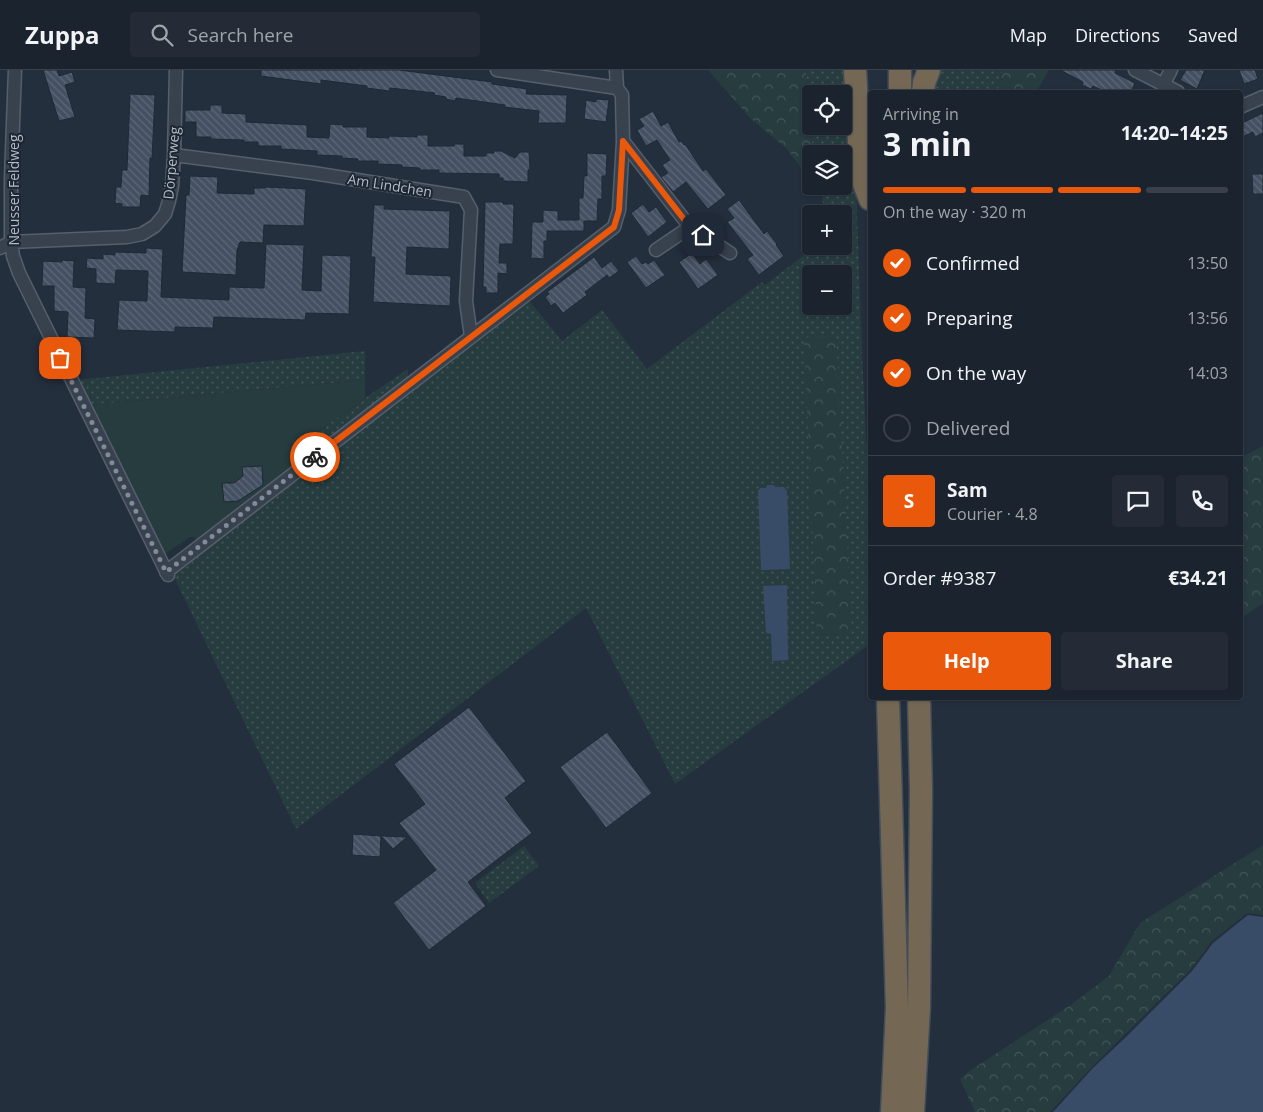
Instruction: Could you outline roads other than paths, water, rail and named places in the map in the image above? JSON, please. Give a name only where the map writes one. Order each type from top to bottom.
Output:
[{"type":"highway","points":[[855,70],[861,176],[868,194]]},
{"type":"highway","points":[[867,70],[868,97]]},
{"type":"highway","points":[[900,70],[900,90]]},
{"type":"highway","points":[[924,90],[929,70]]},
{"type":"highway","points":[[888,700],[897,1008],[892,1112]]},
{"type":"highway","points":[[912,1112],[919,1007],[922,790],[919,700]]},
{"type":"street","name":"Neusser Feldweg","points":[[15,70],[6,177],[6,245],[167,574],[471,337]]},
{"type":"street","name":"Dörperweg","points":[[6,245],[127,237],[142,234],[155,226],[165,214],[170,201],[174,155],[176,70]]},
{"type":"street","points":[[497,70],[617,88]]},
{"type":"street","points":[[471,337],[614,227],[619,210],[623,141],[622,95],[617,88],[616,70]]},
{"type":"street","points":[[1135,70],[1174,90]]},
{"type":"street","points":[[1163,85],[1170,70]]},
{"type":"street","points":[[1243,106],[1263,97]]},
{"type":"street","points":[[623,141],[690,227],[730,253]]},
{"type":"street","name":"Am Lindchen","points":[[174,155],[313,173],[464,197],[471,210],[466,301],[471,337]]},
{"type":"street","points":[[656,250],[690,227]]},
{"type":"water","points":[[767,485],[784,487],[787,491],[790,569],[761,570],[758,491],[760,488],[766,488]]},
{"type":"water","points":[[787,585],[788,660],[772,661],[771,634],[766,633],[763,586]]},
{"type":"water","points":[[1248,915],[1263,917],[1263,1112],[1053,1112],[1093,1068],[1192,971],[1213,943]]}]
